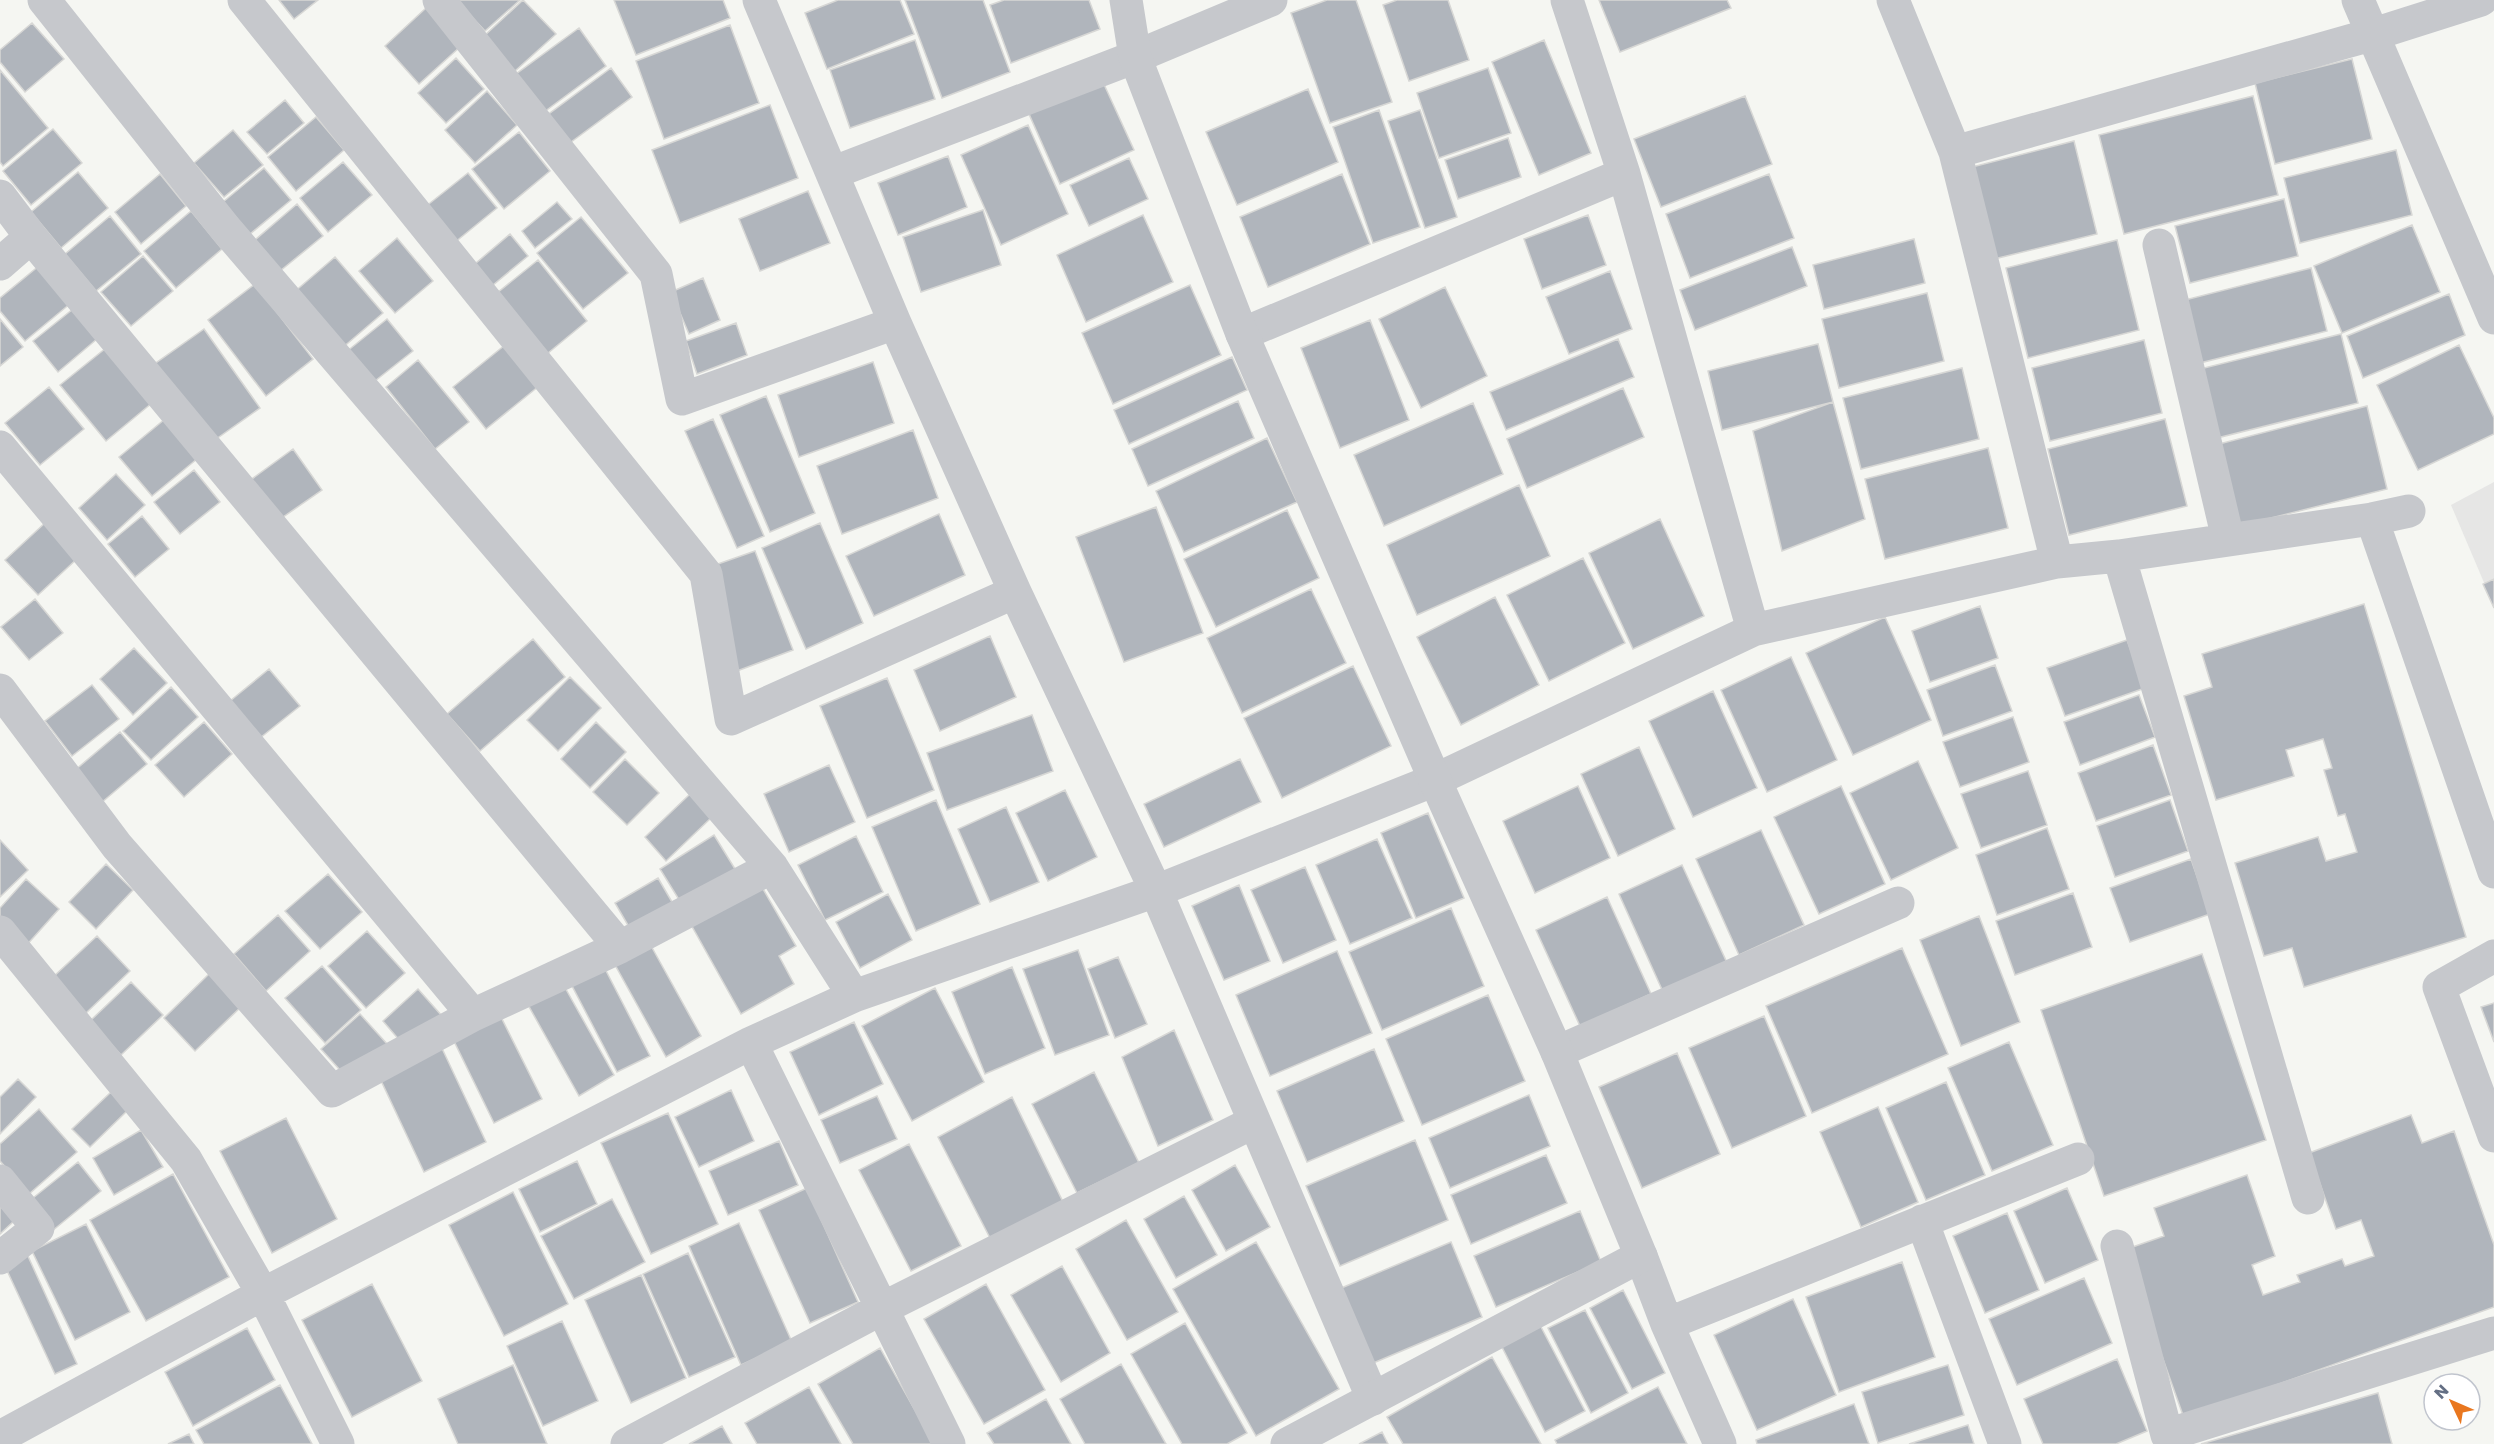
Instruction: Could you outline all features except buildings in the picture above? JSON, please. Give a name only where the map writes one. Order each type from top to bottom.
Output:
[{"type":"street","points":[[44,0],[225,228],[772,867],[855,996]]},
{"type":"street","points":[[244,0],[706,574],[731,719],[1015,592]]},
{"type":"street","points":[[439,0],[656,274],[682,399],[895,323]]},
{"type":"street","points":[[759,0],[895,323],[1015,592],[1156,891],[1373,1399]]},
{"type":"street","points":[[1126,0],[1135,57],[1242,334],[1435,780],[1557,1052],[1667,1324],[1720,1444]]},
{"type":"street","points":[[832,173],[1135,57],[1270,0]]},
{"type":"street","points":[[1567,0],[1624,174],[1753,630]]},
{"type":"street","points":[[1893,0],[1955,152],[2057,562]]},
{"type":"street","points":[[2358,0],[2483,264],[2494,318]]},
{"type":"street","points":[[1955,152],[2374,34],[2481,0]]},
{"type":"street","points":[[1242,334],[1624,174]]},
{"type":"street","points":[[0,196],[31,237],[620,947]]},
{"type":"street","points":[[0,264],[31,237]]},
{"type":"street","points":[[2159,245],[2228,539]]},
{"type":"street","points":[[0,447],[473,1015]]},
{"type":"street","points":[[0,1437],[263,1293],[751,1043],[855,996],[1156,891],[1435,780],[1753,630],[2057,562],[2119,556],[2372,519],[2409,511]]},
{"type":"street","points":[[2372,519],[2494,872]]},
{"type":"street","points":[[2119,556],[2308,1198]]},
{"type":"street","points":[[0,690],[117,846],[332,1091],[473,1015],[620,947],[772,867]]},
{"type":"street","points":[[1557,1052],[1898,903]]},
{"type":"street","points":[[0,932],[186,1160],[263,1293],[338,1444]]},
{"type":"street","points":[[2494,956],[2439,987],[2494,1136]]},
{"type":"street","points":[[751,1043],[949,1444]]},
{"type":"street","points":[[627,1444],[883,1308],[1254,1122]]},
{"type":"street","points":[[1667,1324],[2078,1160]]},
{"type":"street","points":[[0,1180],[38,1228],[0,1258]]},
{"type":"street","points":[[1922,1221],[2005,1444]]},
{"type":"street","points":[[2117,1246],[2168,1435],[2494,1333]]},
{"type":"street","points":[[1287,1444],[1641,1256]]},
{"type":"shaded area","points":[[2494,482],[2494,606],[2451,505]]}]
